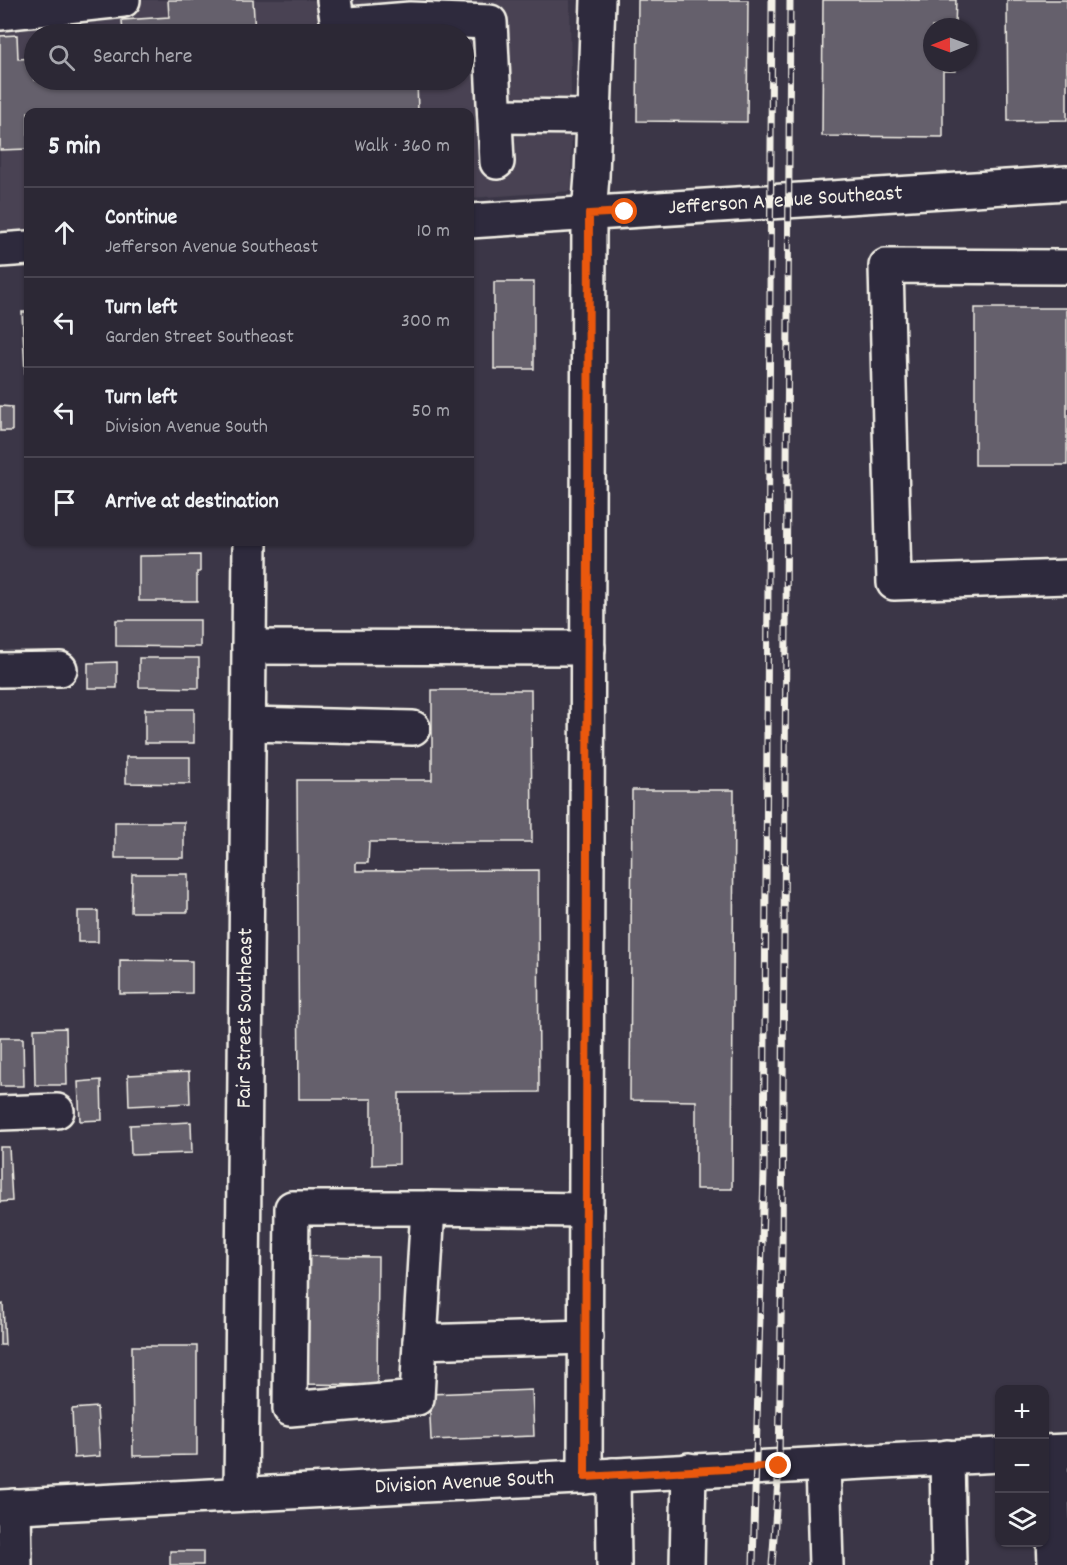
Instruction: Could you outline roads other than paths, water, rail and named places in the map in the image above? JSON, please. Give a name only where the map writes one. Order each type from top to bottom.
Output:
[{"type":"street","points":[[0,13],[64,3],[123,0]]},
{"type":"street","points":[[334,0],[338,24]]},
{"type":"street","points":[[598,0],[589,214],[586,1337],[599,1476],[614,1565]]},
{"type":"street","points":[[350,24],[410,19],[490,22],[497,162]]},
{"type":"street","points":[[495,116],[594,117]]},
{"type":"street","name":"Jefferson Avenue Southeast","points":[[474,221],[1067,183]]},
{"type":"street","points":[[0,250],[24,248]]},
{"type":"street","points":[[1067,267],[886,266],[894,583],[1067,577]]},
{"type":"street","name":"Fair Street Southeast","points":[[241,1494],[250,546]]},
{"type":"street","points":[[249,647],[588,648]]},
{"type":"street","points":[[0,670],[60,669]]},
{"type":"street","points":[[248,724],[412,728]]},
{"type":"street","points":[[0,1113],[57,1111]]},
{"type":"street","points":[[428,1208],[417,1398],[290,1409],[292,1208],[428,1208],[586,1210]]},
{"type":"street","points":[[243,1250],[291,1249]]},
{"type":"street","points":[[420,1342],[586,1337]]},
{"type":"street","points":[[243,1352],[291,1350]]},
{"type":"street","points":[[1054,1452],[1055,1565]]},
{"type":"street","name":"Division Avenue South","points":[[7,1507],[995,1455]]},
{"type":"street","points":[[946,1457],[949,1565]]},
{"type":"street","points":[[823,1464],[826,1565]]},
{"type":"street","points":[[687,1565],[689,1470]]},
{"type":"street","points":[[7,1507],[15,1565]]},
{"type":"railway","points":[[753,1565],[764,1173],[772,0]]},
{"type":"railway","points":[[772,1565],[779,1466],[782,1252],[790,0]]}]
